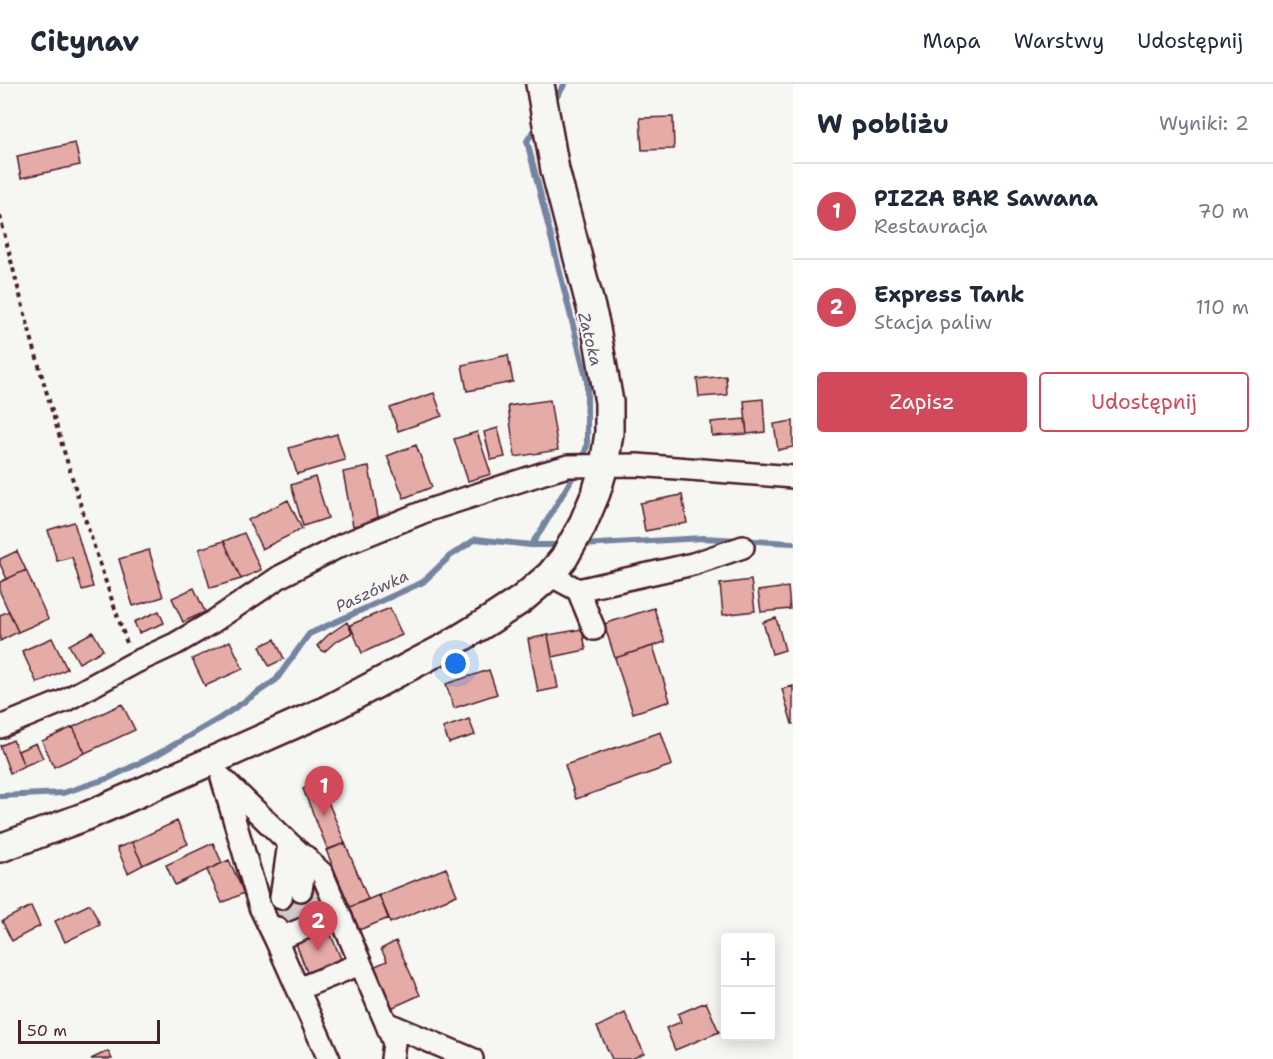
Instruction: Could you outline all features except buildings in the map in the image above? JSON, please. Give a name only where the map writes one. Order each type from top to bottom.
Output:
[{"type":"main road","points":[[0,848],[218,769],[446,647],[522,599],[563,556],[596,494],[585,466],[609,433],[609,402],[595,323],[555,170],[540,84]]},
{"type":"street","points":[[0,727],[64,701],[134,663],[175,645],[281,576],[342,545],[426,512],[585,466],[660,466],[793,477]]},
{"type":"street","points":[[578,590],[693,564],[743,547]]},
{"type":"street","points":[[563,556],[594,629]]},
{"type":"street","points":[[218,769],[289,843],[306,857],[322,877],[394,1043],[392,1059]]},
{"type":"street","points":[[218,769],[260,907],[296,926],[339,914]]},
{"type":"street","points":[[281,898],[289,843]]},
{"type":"street","points":[[301,890],[306,857]]},
{"type":"street","points":[[296,926],[298,989],[329,1059]]},
{"type":"street","points":[[298,989],[360,964]]},
{"type":"street","points":[[386,1023],[472,1059]]},
{"type":"path","points":[[0,216],[65,456],[102,574],[134,663]]},
{"type":"waterway","name":"Zatoka","points":[[555,99],[565,84]]},
{"type":"waterway","name":"Zatoka","points":[[533,132],[527,141],[587,381],[587,446],[582,460]]},
{"type":"waterway","name":"Zatoka","points":[[531,545],[577,470]]},
{"type":"waterway","name":"Paszówka","points":[[581,545],[703,538],[793,543]]},
{"type":"waterway","name":"Paszówka","points":[[0,796],[63,793],[109,778],[158,754],[220,718],[276,680],[309,634],[423,582],[450,556],[476,539],[531,545],[562,545]]},
{"type":"tunnel","points":[[317,914],[321,882]]},
{"type":"tunnel","points":[[297,923],[301,890]]},
{"type":"tunnel","points":[[278,924],[281,898]]},
{"type":"place","name":"PIZZA BAR Sawana","points":[[324,816]]},
{"type":"place","name":"Express Tank","points":[[318,951]]}]
